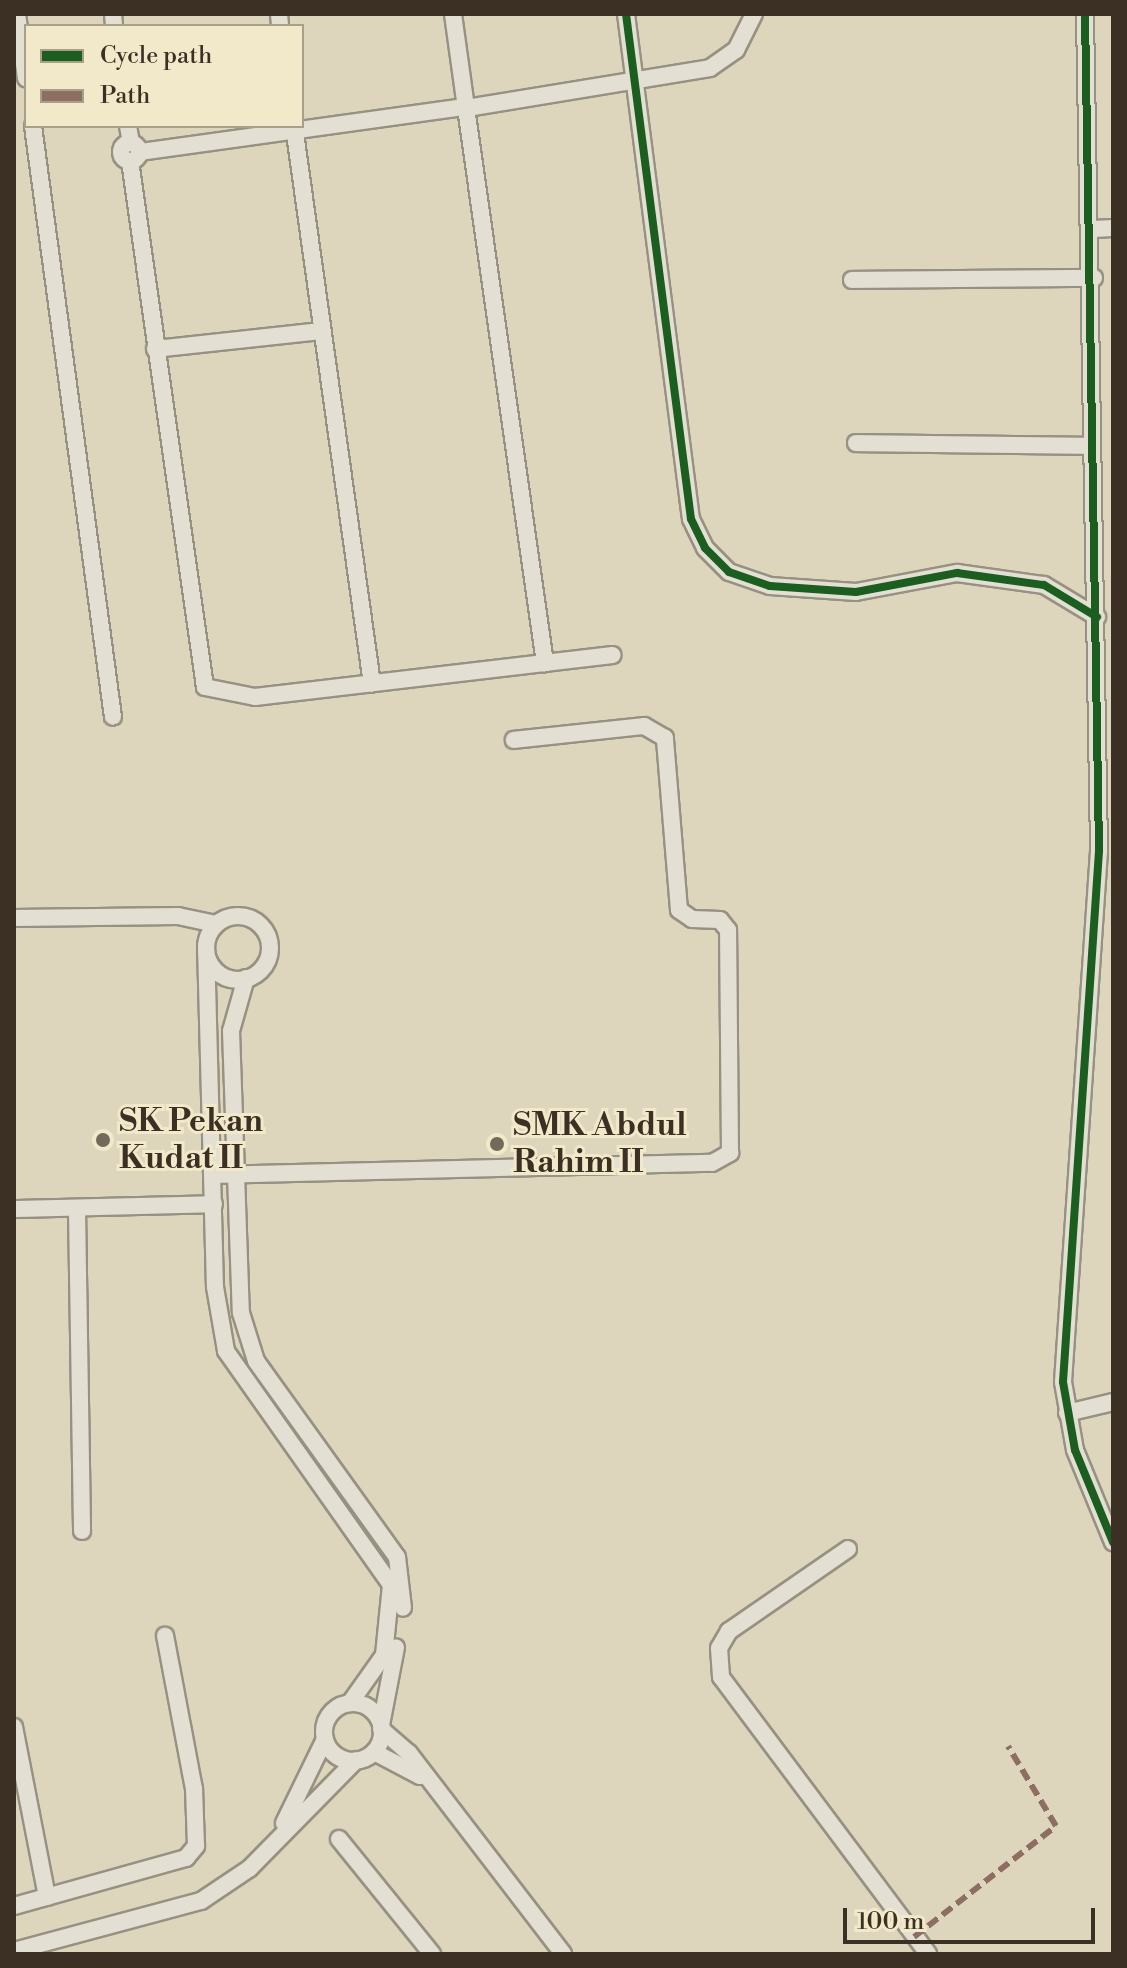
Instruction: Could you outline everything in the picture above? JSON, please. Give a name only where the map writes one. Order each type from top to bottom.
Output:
[{"type":"street","points":[[17,14],[24,64]]},
{"type":"street","points":[[453,14],[545,663]]},
{"type":"street","points":[[626,14],[691,519],[705,548],[729,572],[770,586],[856,592],[957,573],[1044,585],[1097,617]]},
{"type":"street","points":[[304,127],[465,108],[634,81],[723,61],[754,14]]},
{"type":"street","points":[[1085,14],[1094,278],[1092,446],[1106,851],[1063,1331],[1067,1413],[1113,1542]]},
{"type":"street","points":[[33,128],[113,717]]},
{"type":"street","points":[[372,684],[320,331],[294,128],[132,146],[155,349],[205,687],[231,698],[372,684],[613,655]]},
{"type":"street","points":[[1093,229],[1113,228]]},
{"type":"street","points":[[852,280],[1094,278]]},
{"type":"street","points":[[155,349],[320,331]]},
{"type":"street","points":[[856,443],[1092,446]]},
{"type":"street","points":[[213,1175],[712,1163],[730,1153],[730,939],[720,920],[692,919],[679,910],[665,738],[644,726],[514,740]]},
{"type":"street","points":[[14,918],[178,916],[216,924],[247,917],[264,931],[266,963],[246,978],[231,1031],[231,1174],[238,1286],[256,1361],[389,1541],[401,1570],[403,1607],[374,1752]]},
{"type":"street","points":[[216,924],[206,945],[218,1312],[235,1373],[391,1585],[384,1655],[350,1703],[332,1711],[325,1739],[281,1832]]},
{"type":"street","points":[[206,945],[219,974],[246,978]]},
{"type":"street","points":[[14,1209],[214,1204]]},
{"type":"street","points":[[77,1209],[82,1531]]},
{"type":"street","points":[[1067,1413],[1113,1402]]},
{"type":"street","points":[[848,1549],[729,1631],[719,1648],[721,1677],[928,1954]]},
{"type":"street","points":[[14,1906],[186,1858],[196,1846],[194,1789],[165,1636]]},
{"type":"street","points":[[350,1703],[370,1708],[381,1727],[431,1784],[559,1952]]},
{"type":"street","points":[[14,1727],[47,1897]]},
{"type":"street","points":[[325,1739],[336,1755],[356,1760]]},
{"type":"street","points":[[14,1951],[201,1901],[250,1868],[281,1832],[356,1760],[374,1752]]},
{"type":"street","points":[[374,1752],[431,1784]]},
{"type":"street","points":[[339,1839],[432,1954]]},
{"type":"marked path","points":[[914,1937],[1056,1826],[1008,1746]]},
{"type":"cycle path","points":[[626,14],[691,519],[705,548],[729,572],[770,586],[856,592],[957,573],[1044,585],[1097,617]]},
{"type":"cycle path","points":[[1085,14],[1099,851],[1063,1382],[1075,1450],[1113,1542]]},
{"type":"place","name":"SK Pekan Kudat II","points":[[103,1140]]},
{"type":"place","name":"SMK Abdul Rahim II","points":[[497,1144]]}]
